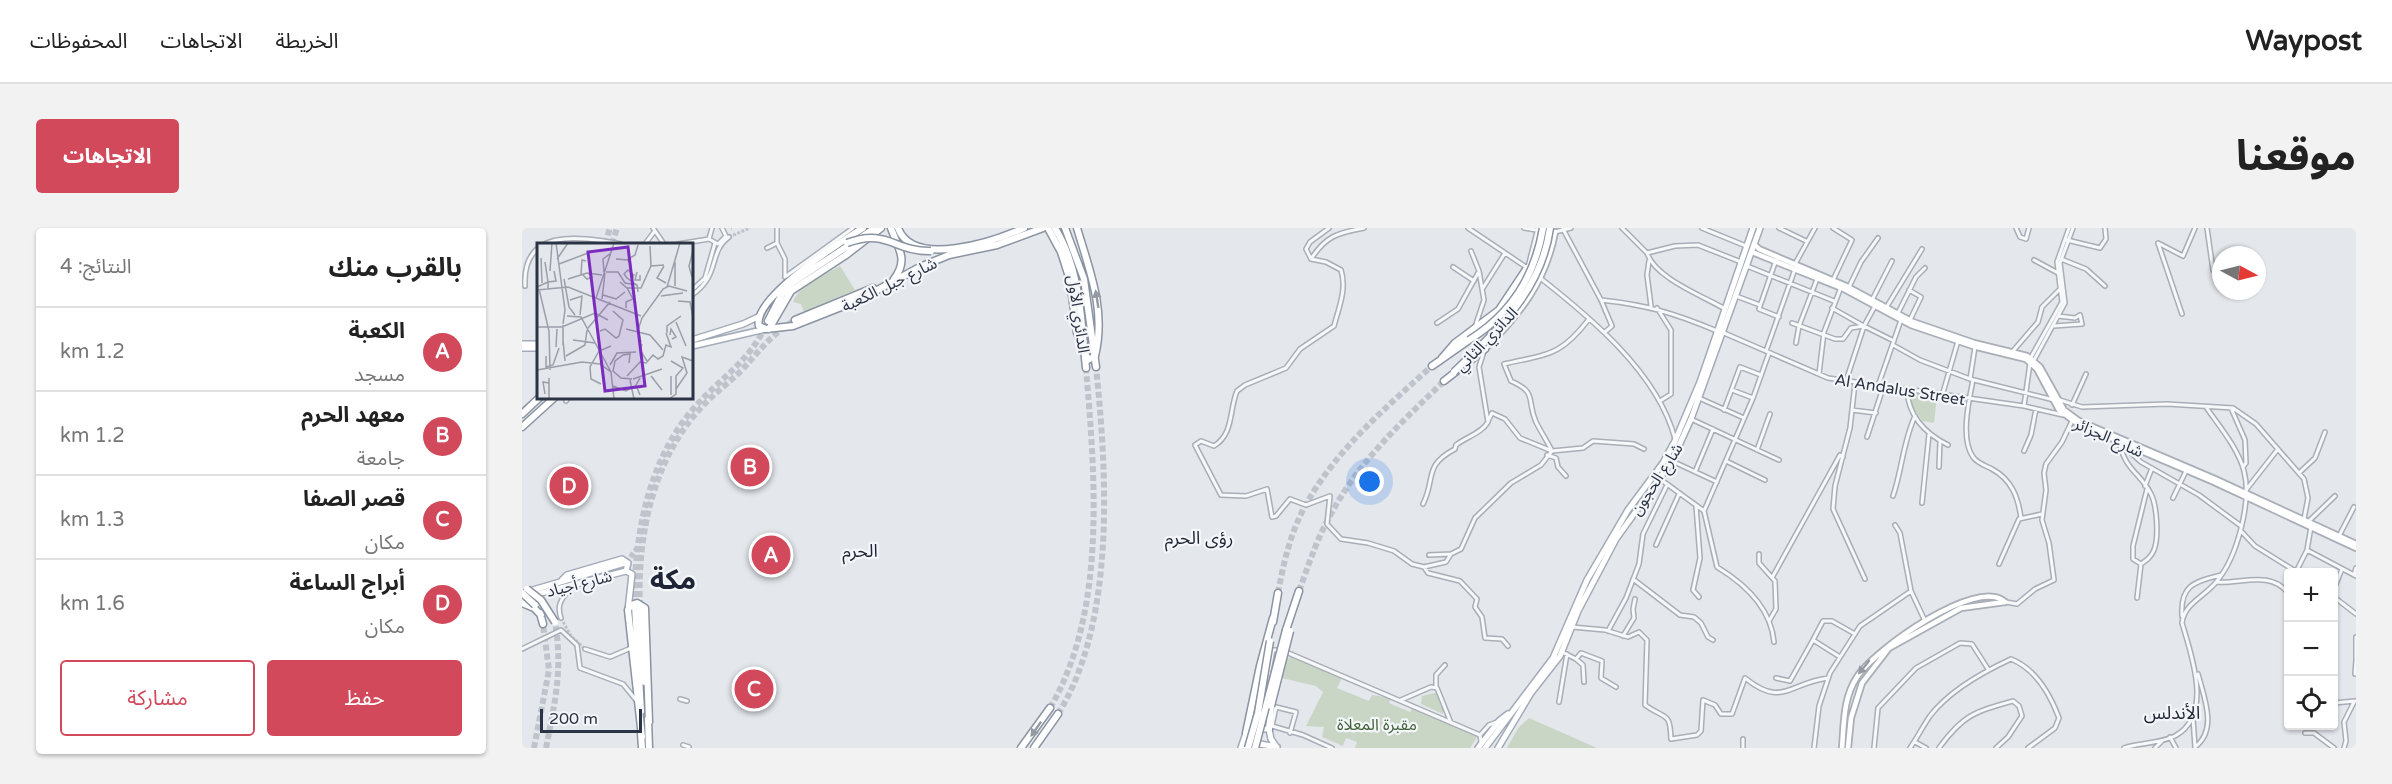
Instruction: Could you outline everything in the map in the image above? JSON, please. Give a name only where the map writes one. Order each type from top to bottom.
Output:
[{"type":"highway","points":[[767,327],[759,326],[760,316],[787,281],[863,228]]},
{"type":"highway","points":[[767,327],[782,294],[792,283],[875,228]]},
{"type":"highway","points":[[767,327],[791,291],[846,255],[881,228]]},
{"type":"highway","points":[[891,228],[902,250],[899,273],[891,283]]},
{"type":"highway","name":"شارع جبل الكعبة","points":[[898,228],[903,238],[917,247],[931,251],[977,243],[1024,228]]},
{"type":"highway","points":[[1046,228],[1061,252],[1070,280],[1077,333],[1085,358],[1091,360],[1095,356],[1100,322],[1097,292],[1077,228]]},
{"type":"highway","name":"شارع جبل الكعبة","points":[[767,327],[794,326],[859,300],[920,267],[949,255],[997,245],[1046,228]]},
{"type":"highway","name":"الدائري الأول","points":[[1055,228],[1074,274],[1086,368]]},
{"type":"highway","name":"الدائري الأول","points":[[1065,228],[1082,272],[1096,367]]},
{"type":"highway","name":"الدائري الثاني","points":[[1432,366],[1496,320],[1517,297],[1537,256],[1540,229]]},
{"type":"highway","name":"الدائري الثاني","points":[[1444,381],[1509,317],[1525,296],[1539,271],[1554,229]]},
{"type":"highway","points":[[828,253],[861,235],[873,234],[894,239],[914,251],[931,251]]},
{"type":"highway","points":[[1442,358],[1455,343],[1499,310],[1527,268]]},
{"type":"highway","name":"شارع جبل الكعبة","points":[[795,320],[879,286],[899,273]]},
{"type":"highway","points":[[1454,372],[1477,360],[1485,349]]},
{"type":"highway","points":[[522,414],[538,399]]},
{"type":"highway","points":[[522,427],[553,399]]},
{"type":"highway","points":[[522,584],[541,600],[558,620]]},
{"type":"highway","points":[[1271,727],[1271,706],[1299,591]]},
{"type":"highway","points":[[522,593],[535,605],[543,624]]},
{"type":"highway","points":[[1245,733],[1278,593]]},
{"type":"highway","points":[[522,603],[534,608],[541,615]]},
{"type":"highway","points":[[649,722],[634,608],[631,605],[637,603],[645,608],[649,722],[649,748]]},
{"type":"highway","points":[[634,608],[631,647],[642,736]]},
{"type":"highway","points":[[634,608],[642,748]]},
{"type":"highway","points":[[1251,747],[1288,631]]},
{"type":"highway","points":[[1251,747],[1268,641]]},
{"type":"highway","points":[[1021,748],[1050,708]]},
{"type":"highway","points":[[1034,748],[1058,714]]},
{"type":"main road","name":"شارع الحجون","points":[[1517,711],[1553,658],[1587,580],[1628,510],[1663,463],[1675,441],[1736,296],[1746,246],[1753,228]]},
{"type":"main road","name":"شارع الحجون","points":[[1517,711],[1565,653],[1572,627],[1606,556],[1672,460],[1699,398],[1721,332],[1725,309],[1744,264],[1752,252],[1760,228]]},
{"type":"main road","points":[[693,340],[743,324],[760,316]]},
{"type":"main road","points":[[693,346],[767,327]]},
{"type":"main road","name":"شارع أجياد","points":[[522,598],[627,572],[628,562],[622,559],[567,574],[561,580]]},
{"type":"main road","name":"شارع أجياد","points":[[522,593],[625,563]]},
{"type":"main road","points":[[627,572],[632,574],[634,608]]},
{"type":"main road","points":[[1479,745],[1499,721],[1517,711]]},
{"type":"main road","points":[[1485,748],[1517,711]]},
{"type":"main road","points":[[1493,748],[1517,711]]},
{"type":"main road","points":[[1498,748],[1517,711]]},
{"type":"main road","points":[[1248,721],[1257,729],[1271,727],[1271,739],[1277,748]]},
{"type":"main road","points":[[1245,733],[1251,747]]},
{"type":"main road","points":[[1245,733],[1242,748],[1264,744],[1277,748]]},
{"type":"street","points":[[710,239],[712,228]]},
{"type":"street","points":[[693,294],[710,279],[723,241],[723,229],[731,228]]},
{"type":"street","points":[[777,228],[777,243],[785,259],[785,276],[853,228]]},
{"type":"street","points":[[1329,228],[1310,242],[1306,249],[1311,258],[1326,262],[1341,270],[1344,279],[1334,326],[1300,349],[1286,369],[1245,385],[1237,391],[1231,420],[1224,437],[1214,446],[1198,441],[1195,445],[1197,452],[1209,467],[1216,488],[1221,495],[1246,496],[1268,489],[1272,518],[1290,499],[1306,505],[1330,496],[1327,524],[1341,539],[1368,543],[1394,551],[1406,562],[1424,567],[1446,562],[1451,554]]},
{"type":"street","points":[[1311,258],[1323,241],[1346,231],[1364,228]]},
{"type":"street","points":[[1468,228],[1542,279],[1605,332],[1660,401],[1675,441]]},
{"type":"street","points":[[1524,228],[1571,228]]},
{"type":"street","points":[[1622,228],[1647,253],[1651,306]]},
{"type":"street","points":[[1702,228],[1746,246]]},
{"type":"street","points":[[1779,228],[1806,241]]},
{"type":"street","points":[[1774,642],[1769,622],[1753,596],[1738,580],[1717,567],[1704,511],[1753,398],[1796,266],[1806,241],[1815,228]]},
{"type":"street","points":[[1833,228],[1852,240],[1833,280]]},
{"type":"street","points":[[2016,228],[2020,237],[2026,239],[2029,228]]},
{"type":"street","points":[[2031,361],[2053,326],[2066,298],[2061,259],[2071,228]]},
{"type":"street","points":[[2024,406],[2024,392],[2031,361],[2060,307],[2058,258],[2071,228]]},
{"type":"street","points":[[2067,240],[2100,248],[2106,238],[2105,228]]},
{"type":"street","points":[[2182,314],[2158,243],[2183,256],[2195,228]]},
{"type":"street","points":[[2207,228],[2212,263]]},
{"type":"street","points":[[1527,268],[1540,229]]},
{"type":"street","points":[[1485,349],[1524,309],[1542,279],[1554,229]]},
{"type":"street","points":[[1563,229],[1601,300],[1612,326],[1605,332]]},
{"type":"street","points":[[646,243],[654,230],[663,243]]},
{"type":"street","points":[[553,235],[613,243]]},
{"type":"street","points":[[715,243],[729,237]]},
{"type":"street","points":[[1849,287],[1861,262],[1878,238]]},
{"type":"street","points":[[684,243],[710,239],[715,243]]},
{"type":"street","points":[[693,289],[705,278],[715,243]]},
{"type":"street","points":[[767,248],[777,243]]},
{"type":"street","points":[[1754,244],[1901,320],[1959,342],[2031,361]]},
{"type":"street","points":[[1647,253],[1675,246],[1698,245],[1834,301]]},
{"type":"street","points":[[1886,308],[1922,249]]},
{"type":"street","points":[[1471,251],[1479,271],[1484,300],[1479,309],[1475,328]]},
{"type":"street","points":[[1752,252],[1833,280],[1910,320],[1974,343],[2013,351],[2031,361]]},
{"type":"street","points":[[1483,288],[1505,253]]},
{"type":"street","points":[[2061,259],[2086,269],[2105,286]]},
{"type":"street","points":[[1776,260],[1759,309],[1779,317]]},
{"type":"street","points":[[2034,260],[2058,273]]},
{"type":"street","points":[[1649,261],[1661,273],[1725,309]]},
{"type":"street","points":[[1872,300],[1892,261]]},
{"type":"street","points":[[523,262],[525,286]]},
{"type":"street","points":[[1453,267],[1474,281]]},
{"type":"street","points":[[1897,314],[1909,290],[1925,268]]},
{"type":"street","points":[[1437,323],[1458,309],[1479,271]]},
{"type":"street","points":[[1796,343],[1799,326],[1818,278]]},
{"type":"street","points":[[1819,374],[1823,336],[1834,301],[1841,288]]},
{"type":"street","points":[[2013,351],[2038,322],[2042,307],[2061,288]]},
{"type":"street","points":[[1909,290],[1922,297],[1910,320]]},
{"type":"street","points":[[1736,296],[1760,305]]},
{"type":"street","name":"Al Andalus Street","points":[[1601,300],[1651,306],[1721,332],[1819,374],[1846,381],[2050,410],[2063,415]]},
{"type":"street","points":[[1846,381],[1863,326],[1875,306]]},
{"type":"street","points":[[1657,308],[1671,330],[1671,394],[1660,401]]},
{"type":"street","points":[[1832,308],[1920,360],[1971,379],[2057,403],[2072,405],[2167,404],[2231,408],[2256,424],[2304,479],[2308,498],[2307,550],[2299,568]]},
{"type":"street","points":[[2053,326],[2082,324],[2080,315],[2074,318],[2058,316]]},
{"type":"street","points":[[1552,451],[1535,419],[1531,395],[1526,387],[1511,381],[1504,364],[1541,358],[1566,346],[1588,319]]},
{"type":"street","points":[[1867,437],[1876,413],[1881,387],[1901,320]]},
{"type":"street","points":[[1792,323],[1823,336],[1843,339],[1851,328],[1863,326]]},
{"type":"street","points":[[1942,396],[1959,342]]},
{"type":"street","points":[[1975,347],[1966,423],[1969,450],[1974,459],[1998,473],[2015,491],[2021,518]]},
{"type":"street","points":[[1477,360],[1488,422]]},
{"type":"street","name":"شارع الجزائر","points":[[2031,361],[2063,415],[2072,421],[2186,471],[2246,493],[2356,546]]},
{"type":"street","points":[[1724,410],[1740,367],[1761,375]]},
{"type":"street","points":[[2072,405],[2086,374]]},
{"type":"street","points":[[1855,382],[1844,457],[1835,486],[1833,509],[1865,579]]},
{"type":"street","points":[[1732,390],[1753,398]]},
{"type":"street","points":[[1907,391],[1908,404],[1915,416],[1929,434],[1948,445]]},
{"type":"street","points":[[1699,398],[1744,418]]},
{"type":"street","points":[[2057,403],[2072,405]]},
{"type":"street","points":[[2050,410],[2057,403]]},
{"type":"street","name":"شارع الجزائر","points":[[2057,403],[2068,414],[2088,425],[2246,493],[2356,546]]},
{"type":"street","points":[[2182,623],[2184,614],[2217,582],[2230,560],[2241,531],[2246,493],[2243,467],[2228,438],[2205,406]]},
{"type":"street","points":[[2231,408],[2245,440],[2246,463],[2243,467]]},
{"type":"street","points":[[2024,451],[2031,435],[2036,409]]},
{"type":"street","points":[[1852,410],[1876,413]]},
{"type":"street","points":[[1423,504],[1428,481],[1436,462],[1455,449],[1462,440],[1485,428],[1492,413],[1505,418],[1520,438],[1548,447],[1552,451]]},
{"type":"street","points":[[1757,450],[1770,414]]},
{"type":"street","points":[[1893,496],[1902,468],[1905,441],[1915,416]]},
{"type":"street","points":[[1691,419],[1779,460]]},
{"type":"street","points":[[1842,748],[1843,715],[1856,678],[1873,657],[1907,630],[1970,600],[1992,597],[2017,604],[2035,589],[2054,580],[2042,513],[2045,499],[2046,464],[2062,442],[2072,421]]},
{"type":"street","points":[[1695,472],[1713,429]]},
{"type":"street","points":[[2299,473],[2315,458],[2325,432]]},
{"type":"street","points":[[1922,503],[1929,434]]},
{"type":"street","points":[[1429,555],[1451,554],[1461,549],[1475,518],[1510,483],[1541,465],[1552,451],[1583,448],[1593,441],[1634,444],[1644,449]]},
{"type":"street","points":[[1939,467],[1940,441]]},
{"type":"street","points":[[2119,443],[2131,455],[2180,484],[2241,526]]},
{"type":"street","points":[[2119,443],[2124,460],[2146,487],[2154,503],[2156,537],[2150,557],[2141,564],[2137,598]]},
{"type":"street","points":[[2246,493],[2278,449]]},
{"type":"street","points":[[1547,455],[1556,458],[1558,467],[1566,476]]},
{"type":"street","points":[[1773,576],[1808,517],[1827,475],[1840,455],[1844,457]]},
{"type":"street","points":[[1672,460],[1717,482]]},
{"type":"street","points":[[1726,461],[1765,480]]},
{"type":"street","points":[[2141,564],[2133,559],[2133,546],[2152,468]]},
{"type":"street","points":[[2173,498],[2186,471]]},
{"type":"street","points":[[1659,479],[1704,511]]},
{"type":"street","points":[[1608,631],[1640,564],[1644,534],[1667,485]]},
{"type":"street","points":[[1656,545],[1679,494]]},
{"type":"street","points":[[2308,522],[2335,496]]},
{"type":"street","points":[[1696,506],[1696,537],[1700,558],[1693,590],[1699,597]]},
{"type":"street","points":[[2339,536],[2354,507]]},
{"type":"street","points":[[1999,564],[2019,519],[2042,513]]},
{"type":"street","points":[[1895,525],[1900,533],[1911,591],[1925,621]]},
{"type":"street","points":[[2241,531],[2256,546],[2291,568]]},
{"type":"street","points":[[2307,550],[2355,576],[2356,568]]},
{"type":"street","points":[[1759,554],[1759,563],[1773,576],[1777,593],[1776,609],[1769,622]]},
{"type":"street","points":[[1424,567],[1428,573],[1462,584],[1477,599],[1475,607],[1482,617],[1485,638],[1502,639],[1508,646]]},
{"type":"street","points":[[2338,579],[2342,569]]},
{"type":"street","points":[[2195,748],[2202,742],[2207,726],[2208,709],[2182,623],[2181,603],[2189,587],[2199,580],[2221,575]]},
{"type":"street","points":[[1633,579],[1680,615],[1694,617],[1701,623],[1707,637],[1713,640]]},
{"type":"street","points":[[2217,582],[2234,584],[2250,579],[2260,579],[2284,589]]},
{"type":"street","points":[[558,620],[561,599],[568,592],[567,586]]},
{"type":"street","points":[[1814,748],[1819,706],[1828,678],[1840,657],[1860,626],[1911,591]]},
{"type":"street","points":[[1623,636],[1634,618],[1632,609],[1635,599]]},
{"type":"street","points":[[2338,600],[2356,614]]},
{"type":"street","points":[[1848,748],[1851,718],[1862,683],[1889,648],[1961,608],[2005,602]]},
{"type":"street","points":[[1776,678],[1790,681],[1823,621],[1832,621],[1855,634]]},
{"type":"street","points":[[1572,627],[1608,631],[1628,637],[1639,632],[1647,640],[1646,705],[1669,719],[1672,724],[1671,739],[1697,735],[1701,731],[1703,700],[1715,705],[1721,714],[1731,714],[1745,678],[1762,691],[1780,694],[1810,680],[1828,678]]},
{"type":"street","points":[[522,649],[561,630],[577,645],[580,668],[622,684],[636,700]]},
{"type":"street","points":[[2355,674],[2356,637]]},
{"type":"street","points":[[1813,640],[1840,657]]},
{"type":"street","points":[[1874,748],[1878,708],[1916,668],[1959,643],[1972,644],[1988,669]]},
{"type":"street","points":[[585,649],[610,657],[631,647]]},
{"type":"street","points":[[1257,729],[1273,650],[1278,649],[1480,735]]},
{"type":"street","points":[[1560,702],[1565,653],[1583,665],[1584,682]]},
{"type":"street","points":[[1576,659],[1581,653],[1602,661],[1601,678],[1616,687]]},
{"type":"street","points":[[1910,748],[1930,716],[1951,694],[1984,675],[1988,669],[2011,659],[2030,669],[2054,705],[2059,718],[2055,728],[2028,748]]},
{"type":"street","points":[[1445,665],[1436,675],[1436,688],[1451,723]]},
{"type":"street","points":[[2195,748],[2193,716],[2197,671]]},
{"type":"street","points":[[1400,701],[1431,687],[1436,688]]},
{"type":"street","points":[[680,699],[687,701]]},
{"type":"street","points":[[1939,748],[1962,719],[2013,700],[2019,706],[2022,716],[2008,737],[1996,748]]},
{"type":"street","points":[[2338,703],[2355,701]]},
{"type":"street","points":[[2344,748],[2346,741],[2344,723],[2355,701]]},
{"type":"street","points":[[1290,733],[1296,712],[1276,707],[1271,727],[1290,733],[1303,735],[1332,748]]},
{"type":"street","points":[[2124,748],[2162,741],[2187,726],[2193,716]]},
{"type":"street","points":[[1479,745],[1480,735],[1489,725],[1499,721]]},
{"type":"street","points":[[2305,733],[2314,733],[2334,748]]},
{"type":"street","points":[[2170,737],[2176,748]]},
{"type":"street","points":[[1743,739],[1743,748]]},
{"type":"street","points":[[2155,748],[2162,741]]},
{"type":"street","points":[[1915,742],[1926,748]]},
{"type":"street","points":[[683,744],[689,747]]},
{"type":"green space","points":[[840,266],[855,290],[804,312],[801,304],[793,302],[807,285]]},
{"type":"green space","points":[[1909,393],[1937,396],[1934,423],[1922,421],[1910,402]]},
{"type":"green space","name":"مقبرة المعلاة","points":[[1292,656],[1342,678],[1337,688],[1369,701],[1372,695],[1391,698],[1389,703],[1410,712],[1413,707],[1475,734],[1477,737],[1470,748],[1355,748],[1357,742],[1346,738],[1343,746],[1322,737],[1324,727],[1306,726],[1323,692],[1316,686],[1282,678],[1287,659]]},
{"type":"green space","name":"مقبرة المعلاة","points":[[1438,692],[1437,697],[1441,698],[1440,705],[1444,706],[1443,714],[1421,704],[1422,696]]},
{"type":"green space","points":[[1529,718],[1597,748],[1507,748],[1518,728]]},
{"type":"tunnel","points":[[605,243],[610,228]]},
{"type":"tunnel","points":[[612,243],[617,228]]},
{"type":"tunnel","points":[[729,237],[750,228]]},
{"type":"tunnel","points":[[640,606],[641,554],[645,528],[659,477],[670,453],[683,431],[704,405],[772,338],[795,320]]},
{"type":"tunnel","points":[[635,606],[637,554],[646,501],[665,451],[694,408],[753,347],[768,321]]},
{"type":"tunnel","points":[[1278,593],[1293,533],[1313,492],[1359,434],[1432,366]]},
{"type":"tunnel","points":[[1058,714],[1077,677],[1090,635],[1098,591],[1103,545],[1104,499],[1096,367]]},
{"type":"tunnel","points":[[1050,708],[1068,670],[1081,629],[1089,587],[1094,498],[1086,368]]},
{"type":"tunnel","points":[[1299,591],[1322,532],[1342,495],[1382,443],[1444,381]]},
{"type":"tunnel","points":[[626,563],[637,548]]},
{"type":"tunnel","points":[[561,618],[571,636],[585,649]]},
{"type":"tunnel","points":[[546,748],[558,670],[555,622]]},
{"type":"tunnel","points":[[534,748],[549,670],[543,624]]},
{"type":"place","name":"معهد الحرم","points":[[750,467]]},
{"type":"place","name":"أبراج الساعة","points":[[569,486]]},
{"type":"place","name":"الكعبة","points":[[771,555]]},
{"type":"place","name":"قصر الصفا","points":[[754,689]]},
{"type":"district","name":"رؤى الحرم","points":[[1199,538]]},
{"type":"district","name":"الحرم","points":[[860,551]]},
{"type":"district","name":"مكة","points":[[673,579]]},
{"type":"district","name":"الأندلس","points":[[2172,713]]}]
